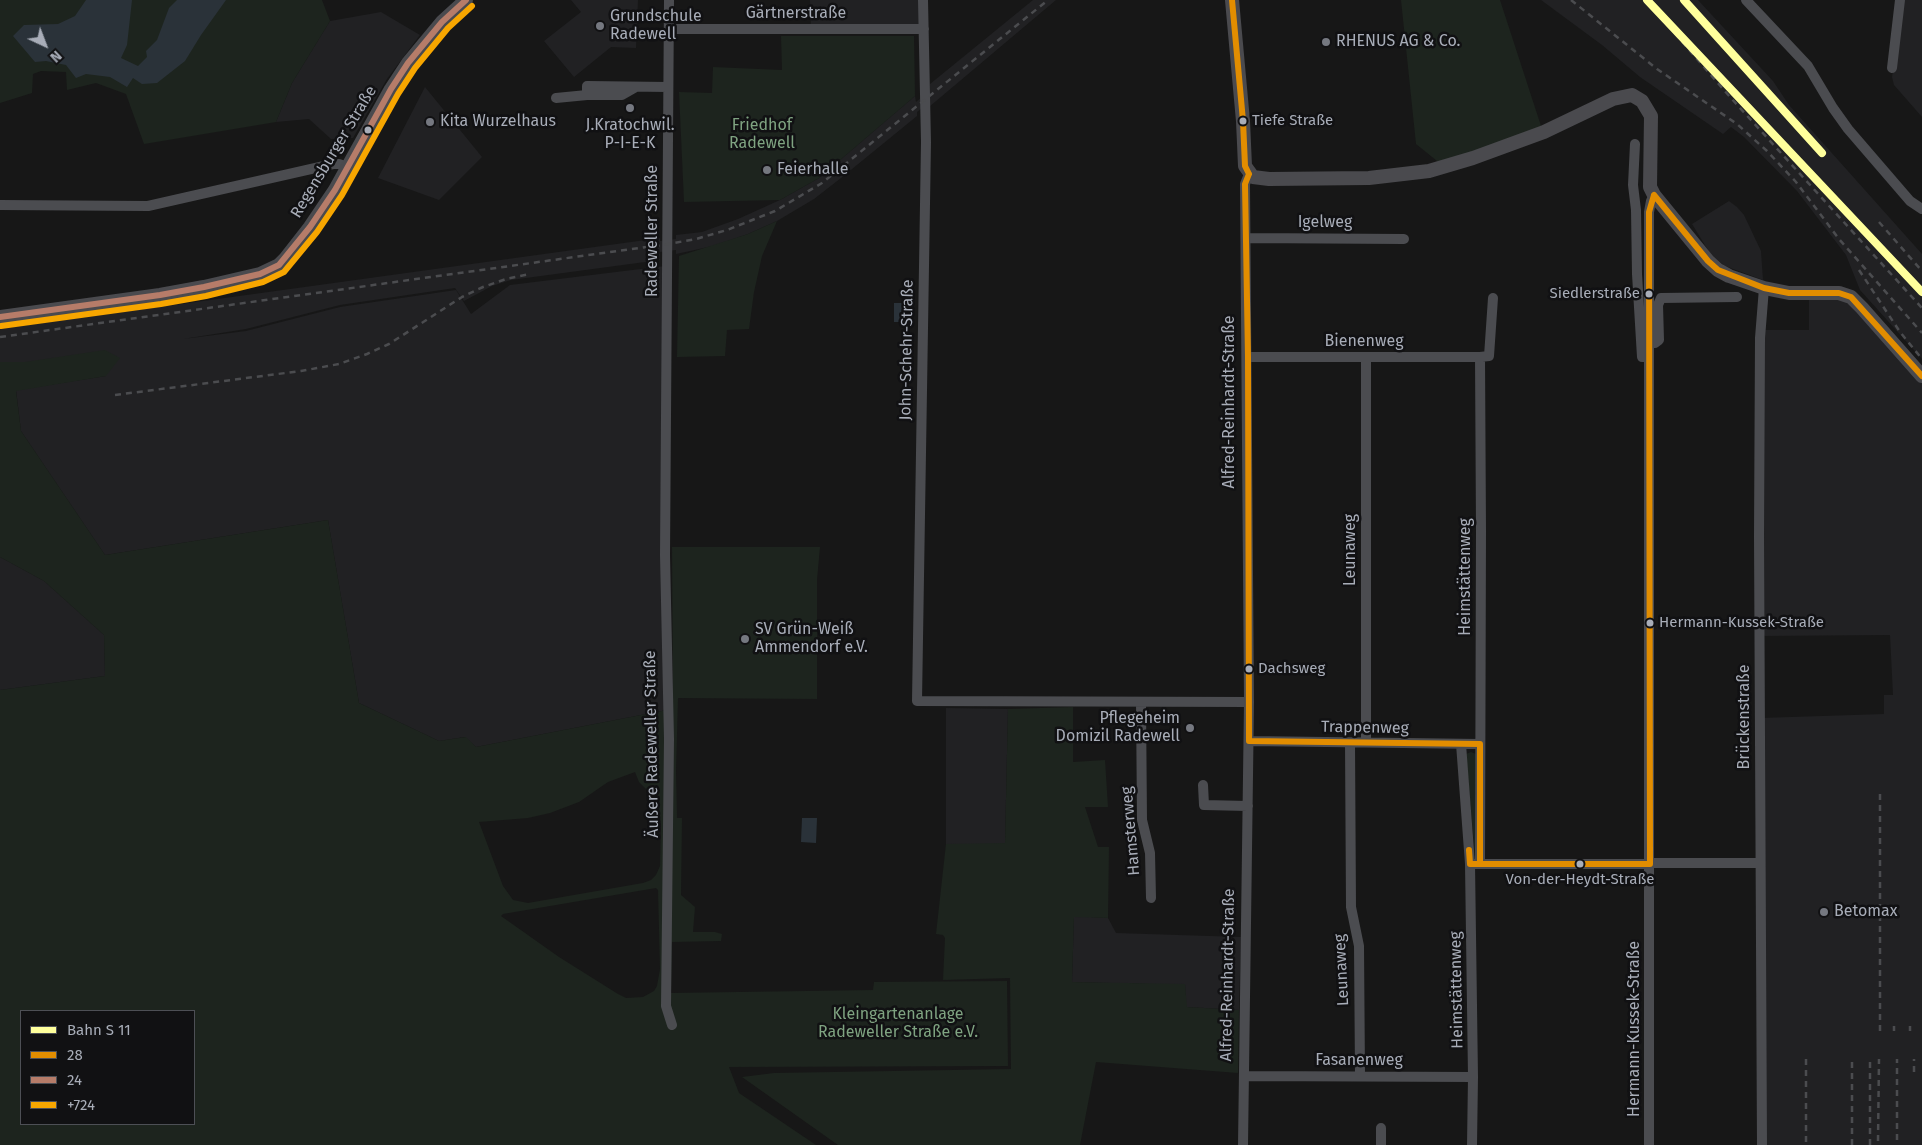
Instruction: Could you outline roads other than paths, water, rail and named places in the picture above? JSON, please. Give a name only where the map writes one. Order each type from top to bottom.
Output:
[{"type":"street","name":"Regensburger Straße","points":[[0,318],[160,295],[237,280],[270,269],[286,258],[320,212],[408,63],[442,22],[466,0]]},
{"type":"street","name":"Radeweller Straße","points":[[666,462],[669,0]]},
{"type":"street","name":"John-Schehr-Straße","points":[[923,0],[926,142],[917,701],[1141,702]]},
{"type":"street","name":"Alfred-Reinhardt-Straße","points":[[1232,0],[1244,120],[1245,166],[1249,174],[1245,184],[1248,358],[1249,741],[1243,1145]]},
{"type":"street","points":[[1746,0],[1808,66],[1848,129],[1910,201],[1922,209]]},
{"type":"street","points":[[1892,68],[1900,0]]},
{"type":"street","name":"Gärtnerstraße","points":[[669,30],[924,29]]},
{"type":"street","points":[[556,98],[587,95],[587,86],[668,87]]},
{"type":"street","points":[[1249,174],[1269,179],[1369,178],[1429,171],[1473,158],[1544,132],[1613,99],[1632,96],[1646,105],[1651,116],[1650,187],[1654,195],[1708,261],[1718,270],[1764,288],[1789,293],[1839,293],[1851,297],[1874,320],[1922,376]]},
{"type":"street","points":[[1635,144],[1633,185],[1636,210],[1637,274],[1642,357],[1648,357]]},
{"type":"street","points":[[0,205],[148,206],[333,164],[348,167]]},
{"type":"street","name":"Hermann-Kussek-Straße","points":[[1649,1145],[1648,343],[1649,212],[1654,195]]},
{"type":"street","name":"Igelweg","points":[[1246,238],[1404,239]]},
{"type":"street","name":"Brückenstraße","points":[[1762,1145],[1760,338],[1764,288]]},
{"type":"street","points":[[1648,343],[1655,343],[1659,340],[1658,305],[1661,298],[1737,297]]},
{"type":"street","points":[[1480,357],[1489,356],[1493,298]]},
{"type":"street","name":"Leunaweg","points":[[1366,357],[1366,742]]},
{"type":"street","name":"Bienenweg","points":[[1248,358],[1480,357]]},
{"type":"street","name":"Heimstättenweg","points":[[1472,1145],[1475,864],[1480,744],[1480,357]]},
{"type":"street","name":"Äußere Radeweller Straße","points":[[666,462],[665,555],[669,739],[666,1006],[672,1024]]},
{"type":"street","points":[[1141,702],[1249,702]]},
{"type":"street","name":"Hamsterweg","points":[[1141,702],[1142,820],[1150,853],[1151,898]]},
{"type":"street","name":"Trappenweg","points":[[1249,741],[1480,744]]},
{"type":"street","name":"Leunaweg","points":[[1350,743],[1351,907],[1359,946],[1360,1076]]},
{"type":"street","name":"Heimstättenweg","points":[[1461,744],[1475,864]]},
{"type":"street","points":[[1204,785],[1204,805],[1248,806]]},
{"type":"street","points":[[1475,864],[1760,863]]},
{"type":"street","name":"Fasanenweg","points":[[1244,1076],[1473,1077]]},
{"type":"street","points":[[1381,1128],[1381,1145]]},
{"type":"railway","points":[[0,337],[668,244],[696,239],[727,230],[775,211],[822,183],[1048,0]]},
{"type":"railway","points":[[1571,0],[1657,69],[1737,124],[1767,151],[1796,182],[1839,239],[1922,333]]},
{"type":"railway","points":[[1646,0],[1730,97],[1922,308]]},
{"type":"railway","points":[[1879,222],[1922,271]]},
{"type":"railway","points":[[1859,270],[1900,332],[1922,359]]},
{"type":"railway","points":[[115,395],[301,371],[339,364],[389,344],[462,297],[483,287],[506,279],[530,274]]},
{"type":"railway","points":[[1880,794],[1880,1031]]},
{"type":"railway","points":[[1894,1026],[1894,1031]]},
{"type":"railway","points":[[1910,1026],[1910,1031]]},
{"type":"railway","points":[[1806,1059],[1806,1145]]},
{"type":"railway","points":[[1852,1059],[1852,1145]]},
{"type":"railway","points":[[1870,1059],[1870,1145]]},
{"type":"railway","points":[[1878,1141],[1879,1059]]},
{"type":"railway","points":[[1897,1059],[1897,1140]]},
{"type":"railway","points":[[1914,1059],[1914,1072]]},
{"type":"place","name":"Grundschule Radewell","points":[[600,26]]},
{"type":"place","name":"RHENUS AG & Co.","points":[[1326,42]]},
{"type":"place","name":"J.Kratochwil. P-I-E-K","points":[[630,108]]},
{"type":"place","name":"Tiefe Straße","points":[[1243,121]]},
{"type":"place","name":"Kita Wurzelhaus","points":[[430,122]]},
{"type":"place","name":"Feierhalle","points":[[767,170]]},
{"type":"place","name":"Siedlerstraße","points":[[1649,294]]},
{"type":"place","name":"Hermann-Kussek-Straße","points":[[1650,623]]},
{"type":"place","name":"SV Grün-Weiß Ammendorf e.V.","points":[[745,639]]},
{"type":"place","name":"Dachsweg","points":[[1249,669]]},
{"type":"place","name":"Pflegeheim Domizil Radewell","points":[[1190,728]]},
{"type":"place","name":"Von-der-Heydt-Straße","points":[[1580,864]]},
{"type":"place","name":"Betomax","points":[[1824,912]]},
{"type":"park label","name":"Friedhof Radewell","points":[[762,135]]},
{"type":"park label","name":"Kleingartenanlage Radeweller Straße e.V.","points":[[898,1024]]}]
